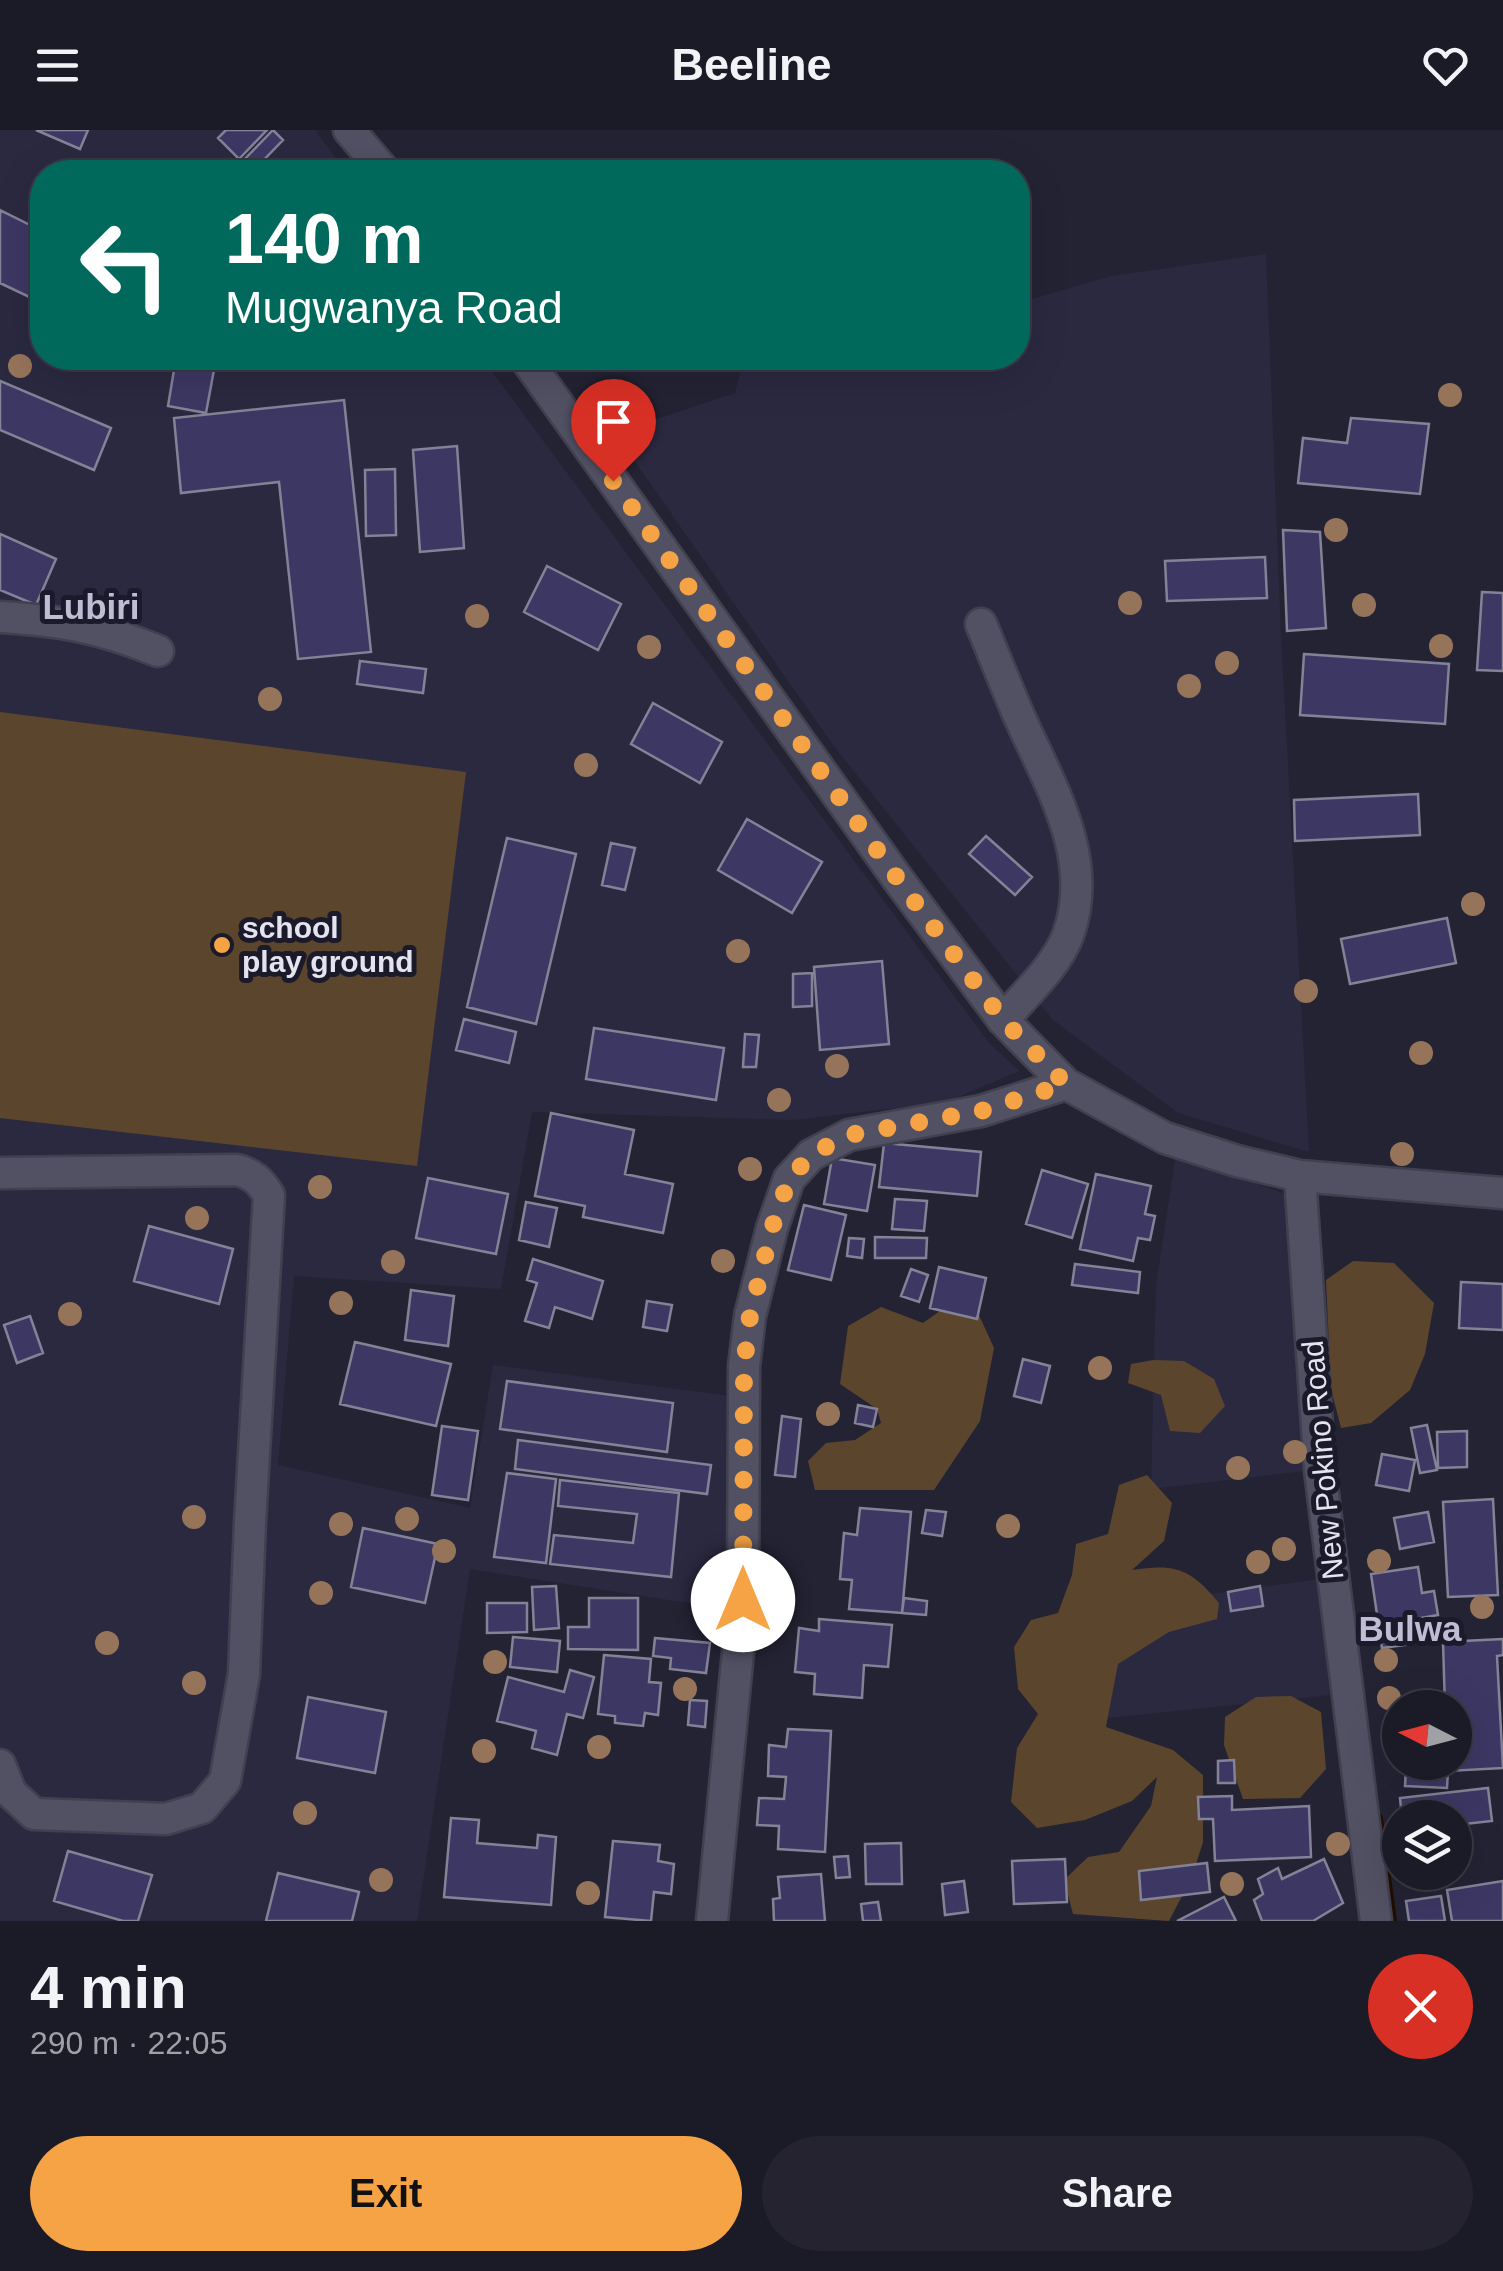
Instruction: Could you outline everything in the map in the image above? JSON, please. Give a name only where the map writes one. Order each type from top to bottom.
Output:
[{"type":"street","points":[[350,130],[375,160]]},
{"type":"street","points":[[534,370],[888,866],[1003,1020],[1066,1084],[1165,1138],[1238,1161],[1300,1176],[1503,1193]]},
{"type":"street","points":[[0,617],[85,626],[158,650]]},
{"type":"street","points":[[981,624],[1064,816],[1075,861],[1076,903],[1067,937],[1048,968],[1003,1020]]},
{"type":"street","points":[[712,1921],[743,1600],[744,1366],[750,1316],[789,1179],[812,1154],[849,1135],[981,1111],[1066,1084]]},
{"type":"street","points":[[0,1173],[237,1170],[260,1181],[268,1194],[244,1674],[225,1781],[202,1808],[166,1820],[34,1814],[11,1793],[0,1765]]},
{"type":"street","name":"New Pokino Road","points":[[1300,1176],[1320,1470],[1376,1921]]},
{"type":"shaded area","points":[[0,130],[315,130],[337,160],[30,160],[30,370],[491,370],[989,1043],[1019,1071],[946,1102],[794,1120],[532,1112],[501,1289],[294,1276],[278,1465],[470,1508],[493,1365],[730,1396],[733,1610],[470,1569],[417,1921],[0,1921]]},
{"type":"shaded area","points":[[1266,254],[1281,637],[1309,1152],[1178,1113],[1053,1020],[833,745],[615,433],[735,393],[741,370],[1030,370],[1030,300],[1112,276]]},
{"type":"shaded area","name":"school play ground","points":[[0,712],[466,772],[417,1166],[0,1118]]},
{"type":"shaded area","points":[[1176,1154],[1288,1195],[1305,1471],[1151,1489],[1156,1285]]},
{"type":"shaded area","points":[[1353,1261],[1394,1263],[1434,1303],[1425,1354],[1410,1390],[1371,1423],[1341,1428],[1331,1389],[1326,1280]]},
{"type":"shaded area","points":[[968,1291],[994,1348],[980,1421],[934,1490],[815,1490],[808,1461],[826,1443],[855,1440],[881,1423],[877,1409],[840,1384],[848,1326],[881,1307],[923,1323]]},
{"type":"shaded area","points":[[1184,1361],[1214,1379],[1225,1406],[1200,1433],[1170,1431],[1161,1395],[1128,1383],[1131,1364]]},
{"type":"shaded area","points":[[1147,1475],[1172,1503],[1164,1541],[1132,1570],[1160,1567],[1182,1571],[1219,1603],[1217,1619],[1169,1632],[1118,1664],[1106,1727],[1173,1750],[1203,1775],[1203,1842],[1192,1877],[1169,1921],[1073,1914],[1064,1880],[1088,1857],[1119,1852],[1151,1806],[1157,1777],[1132,1801],[1085,1820],[1037,1828],[1011,1802],[1017,1748],[1038,1714],[1018,1689],[1014,1647],[1031,1620],[1058,1613],[1072,1575],[1076,1544],[1108,1534],[1119,1485]]},
{"type":"shaded area","points":[[1319,1579],[1330,1695],[1108,1718],[1103,1603]]},
{"type":"shaded area","points":[[1291,1696],[1321,1712],[1326,1769],[1300,1798],[1243,1799],[1224,1745],[1225,1717],[1256,1697]]},
{"type":"building","points":[[36,130],[88,130],[80,149]]},
{"type":"building","points":[[226,130],[267,130],[239,159],[218,138]]},
{"type":"building","points":[[273,130],[283,140],[264,160],[244,160]]},
{"type":"building","points":[[0,210],[30,225],[30,297],[0,283]]},
{"type":"building","points":[[174,370],[214,370],[206,413],[168,406]]},
{"type":"building","points":[[0,381],[111,428],[94,470],[0,430]]},
{"type":"building","points":[[344,400],[371,652],[298,659],[279,482],[181,493],[174,418]]},
{"type":"building","points":[[1351,418],[1429,424],[1420,494],[1298,483],[1303,438],[1347,443]]},
{"type":"building","points":[[457,446],[464,548],[420,552],[413,450]]},
{"type":"building","points":[[395,469],[396,535],[366,536],[365,470]]},
{"type":"building","points":[[1283,530],[1320,532],[1326,628],[1287,631]]},
{"type":"building","points":[[0,534],[56,559],[36,605],[0,590]]},
{"type":"building","points":[[1265,557],[1267,598],[1167,601],[1165,561]]},
{"type":"building","points":[[547,566],[621,604],[598,650],[524,612]]},
{"type":"building","points":[[1482,592],[1503,593],[1503,671],[1477,670]]},
{"type":"building","points":[[1304,654],[1449,664],[1445,724],[1300,715]]},
{"type":"building","points":[[360,661],[426,669],[423,693],[357,684]]},
{"type":"building","points":[[653,703],[722,742],[700,783],[631,744]]},
{"type":"building","points":[[1418,794],[1420,835],[1295,841],[1294,800]]},
{"type":"building","points":[[747,819],[822,862],[792,913],[718,870]]},
{"type":"building","points":[[986,836],[1032,877],[1015,895],[969,854]]},
{"type":"building","points":[[507,838],[576,854],[536,1024],[467,1007]]},
{"type":"building","points":[[611,843],[635,848],[625,890],[602,885]]},
{"type":"building","points":[[1447,918],[1456,963],[1350,984],[1341,939]]},
{"type":"building","points":[[882,961],[889,1044],[820,1050],[814,967]]},
{"type":"building","points":[[812,973],[812,1006],[793,1007],[793,974]]},
{"type":"building","points":[[464,1019],[516,1032],[509,1063],[456,1050]]},
{"type":"building","points":[[594,1028],[724,1048],[716,1100],[586,1079]]},
{"type":"building","points":[[745,1034],[759,1035],[756,1067],[743,1067]]},
{"type":"building","points":[[551,1113],[634,1130],[625,1174],[673,1184],[663,1233],[583,1217],[585,1206],[535,1196]]},
{"type":"building","points":[[884,1143],[981,1152],[977,1196],[879,1187]]},
{"type":"building","points":[[832,1158],[875,1165],[867,1211],[824,1204]]},
{"type":"building","points":[[1042,1170],[1088,1184],[1072,1238],[1026,1224]]},
{"type":"building","points":[[1096,1174],[1151,1186],[1145,1214],[1155,1216],[1150,1240],[1138,1238],[1133,1261],[1080,1249]]},
{"type":"building","points":[[428,1178],[508,1194],[496,1254],[416,1238]]},
{"type":"building","points":[[895,1199],[927,1201],[924,1231],[892,1229]]},
{"type":"building","points":[[526,1202],[557,1208],[549,1247],[519,1240]]},
{"type":"building","points":[[804,1205],[846,1215],[831,1280],[788,1270]]},
{"type":"building","points":[[149,1226],[233,1249],[219,1304],[134,1281]]},
{"type":"building","points":[[875,1237],[927,1238],[926,1258],[875,1258]]},
{"type":"building","points":[[849,1238],[864,1239],[862,1258],[847,1256]]},
{"type":"building","points":[[533,1259],[603,1281],[592,1319],[555,1307],[549,1328],[525,1321],[537,1283],[527,1280]]},
{"type":"building","points":[[1075,1264],[1140,1272],[1138,1293],[1072,1285]]},
{"type":"building","points":[[939,1267],[986,1278],[977,1319],[930,1308]]},
{"type":"building","points":[[911,1269],[928,1275],[919,1302],[901,1296]]},
{"type":"building","points":[[1461,1282],[1503,1284],[1503,1330],[1459,1328]]},
{"type":"building","points":[[411,1290],[454,1296],[448,1346],[405,1340]]},
{"type":"building","points":[[647,1301],[672,1305],[667,1331],[643,1327]]},
{"type":"building","points":[[30,1316],[43,1353],[17,1363],[4,1325]]},
{"type":"building","points":[[355,1342],[451,1364],[436,1426],[340,1404]]},
{"type":"building","points":[[1023,1359],[1050,1366],[1041,1403],[1014,1396]]},
{"type":"building","points":[[507,1381],[673,1403],[667,1452],[500,1429]]},
{"type":"building","points":[[858,1405],[877,1409],[873,1427],[855,1423]]},
{"type":"building","points":[[782,1416],[801,1419],[795,1477],[775,1475]]},
{"type":"building","points":[[1427,1425],[1437,1470],[1420,1473],[1411,1428]]},
{"type":"building","points":[[442,1426],[478,1431],[468,1500],[432,1495]]},
{"type":"building","points":[[1467,1431],[1467,1467],[1438,1468],[1437,1432]]},
{"type":"building","points":[[518,1440],[711,1465],[707,1494],[515,1469]]},
{"type":"building","points":[[1382,1454],[1415,1460],[1409,1491],[1376,1485]]},
{"type":"building","points":[[507,1473],[556,1479],[546,1563],[494,1557]]},
{"type":"building","points":[[560,1480],[679,1493],[671,1577],[550,1564],[554,1535],[633,1543],[637,1514],[558,1506]]},
{"type":"building","points":[[1493,1499],[1498,1595],[1448,1597],[1443,1502]]},
{"type":"building","points":[[860,1508],[911,1512],[902,1613],[849,1609],[852,1580],[840,1579],[844,1533],[857,1535]]},
{"type":"building","points":[[926,1510],[946,1512],[942,1536],[922,1533]]},
{"type":"building","points":[[1428,1512],[1434,1542],[1400,1549],[1394,1518]]},
{"type":"building","points":[[363,1528],[438,1544],[425,1603],[351,1587]]},
{"type":"building","points":[[1418,1567],[1422,1593],[1434,1591],[1438,1615],[1415,1619],[1419,1643],[1382,1648],[1371,1574]]},
{"type":"building","points":[[556,1586],[559,1628],[534,1630],[532,1587]]},
{"type":"building","points":[[1260,1586],[1263,1606],[1231,1611],[1228,1592]]},
{"type":"building","points":[[589,1598],[638,1598],[638,1650],[568,1649],[568,1627],[589,1627]]},
{"type":"building","points":[[904,1598],[927,1601],[926,1615],[902,1613]]},
{"type":"building","points":[[487,1603],[527,1603],[527,1632],[487,1633]]},
{"type":"building","points":[[819,1619],[892,1625],[888,1667],[864,1665],[862,1698],[814,1694],[815,1674],[795,1672],[799,1628],[819,1631]]},
{"type":"building","points":[[513,1637],[560,1641],[557,1672],[510,1667]]},
{"type":"building","points":[[655,1638],[710,1643],[706,1673],[670,1669],[671,1658],[653,1656]]},
{"type":"building","points":[[1503,1639],[1503,1655],[1497,1656],[1503,1768],[1472,1770],[1472,1690],[1444,1690],[1443,1642]]},
{"type":"building","points":[[604,1655],[651,1659],[649,1682],[661,1683],[658,1715],[645,1713],[643,1726],[615,1723],[615,1716],[598,1714]]},
{"type":"building","points":[[570,1670],[594,1677],[583,1718],[567,1714],[557,1755],[532,1748],[536,1731],[497,1721],[508,1677],[564,1692]]},
{"type":"building","points":[[308,1697],[386,1712],[375,1773],[297,1758]]},
{"type":"building","points":[[690,1700],[707,1701],[705,1727],[688,1725]]},
{"type":"building","points":[[788,1729],[831,1731],[825,1852],[778,1849],[779,1826],[757,1825],[759,1798],[784,1799],[786,1777],[768,1776],[769,1745],[786,1747]]},
{"type":"building","points":[[1234,1760],[1235,1783],[1218,1783],[1218,1761]]},
{"type":"building","points":[[1405,1780],[1447,1780],[1447,1788],[1405,1786]]},
{"type":"building","points":[[1488,1788],[1492,1821],[1472,1823],[1472,1800],[1400,1798]]},
{"type":"building","points":[[1232,1796],[1232,1810],[1309,1806],[1311,1857],[1215,1861],[1213,1819],[1199,1819],[1198,1797]]},
{"type":"building","points":[[451,1818],[479,1820],[477,1843],[537,1848],[538,1835],[556,1837],[551,1905],[444,1897]]},
{"type":"building","points":[[613,1841],[660,1845],[658,1861],[674,1864],[671,1894],[654,1892],[651,1921],[605,1917]]},
{"type":"building","points":[[901,1843],[902,1884],[866,1884],[865,1844]]},
{"type":"building","points":[[68,1851],[152,1875],[138,1921],[123,1921],[54,1901]]},
{"type":"building","points":[[848,1856],[850,1877],[836,1878],[834,1857]]},
{"type":"building","points":[[1065,1859],[1067,1902],[1014,1904],[1012,1861]]},
{"type":"building","points":[[1324,1859],[1343,1903],[1313,1921],[1262,1921],[1254,1900],[1263,1894],[1258,1879],[1278,1868],[1282,1879]]},
{"type":"building","points":[[1207,1863],[1210,1892],[1141,1900],[1139,1871]]},
{"type":"building","points":[[278,1873],[359,1892],[352,1921],[266,1921]]},
{"type":"building","points":[[821,1874],[825,1921],[774,1921],[773,1899],[780,1898],[778,1877]]},
{"type":"building","points":[[964,1881],[968,1912],[945,1915],[942,1884]]},
{"type":"building","points":[[1503,1881],[1503,1921],[1452,1921],[1447,1890],[1472,1890],[1472,1886]]},
{"type":"building","points":[[1441,1896],[1445,1921],[1409,1921],[1406,1901]]},
{"type":"building","points":[[1224,1897],[1236,1921],[1177,1921]]},
{"type":"building","points":[[878,1902],[881,1921],[863,1921],[861,1904]]},
{"type":"waterway","points":[[1378,1818],[1392,1921]]},
{"type":"place","name":"school play ground","points":[[222,945]]},
{"type":"district","name":"Lubiri","points":[[91,607]]},
{"type":"district","name":"Bulwa","points":[[1410,1629]]},
{"type":"route","points":[[613,481],[1003,1020],[1066,1084],[981,1111],[849,1135],[812,1154],[789,1179],[750,1316],[744,1366],[743,1600]]}]
